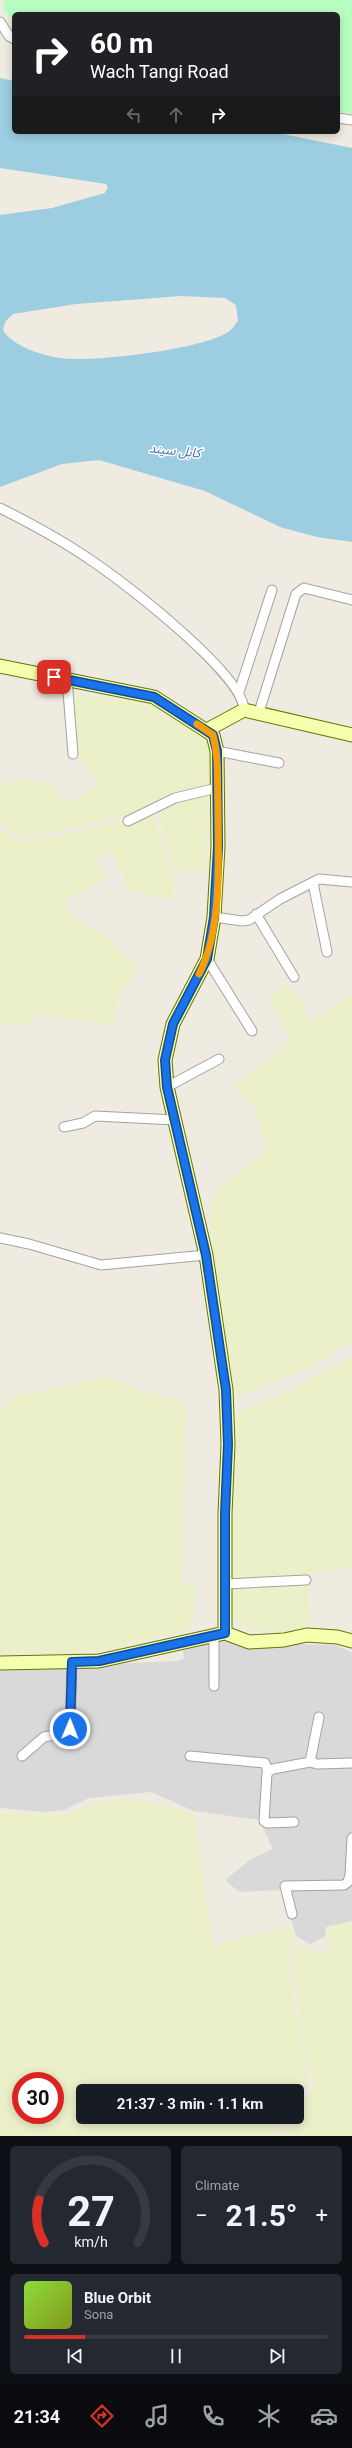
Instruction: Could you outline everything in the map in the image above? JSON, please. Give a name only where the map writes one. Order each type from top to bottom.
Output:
[{"type":"main road","points":[[0,666],[154,697],[213,735],[217,751],[218,847],[214,917],[207,959],[173,1024],[165,1060],[167,1087],[206,1255],[227,1405],[225,1514],[226,1584],[219,1634]]},
{"type":"main road","points":[[207,730],[244,710],[259,712],[294,722],[352,735]]},
{"type":"main road","points":[[0,1664],[99,1661],[219,1634],[249,1642],[284,1640],[307,1635],[337,1637],[352,1641]]},
{"type":"street","points":[[0,22],[9,36],[12,38]]},
{"type":"street","points":[[340,118],[352,120]]},
{"type":"street","points":[[0,508],[26,521],[101,567],[163,615],[227,677],[239,692],[244,702],[244,710]]},
{"type":"street","points":[[259,712],[296,594],[304,588],[352,600]]},
{"type":"street","points":[[239,692],[272,590]]},
{"type":"street","points":[[67,679],[73,754]]},
{"type":"street","points":[[217,751],[279,763]]},
{"type":"street","points":[[128,821],[175,798],[217,788]]},
{"type":"street","points":[[214,917],[242,921],[249,920],[280,899],[319,879],[327,878],[352,882]]},
{"type":"street","points":[[313,883],[327,952]]},
{"type":"street","points":[[256,914],[294,977]]},
{"type":"street","points":[[207,959],[252,1031]]},
{"type":"street","points":[[167,1087],[219,1059]]},
{"type":"street","points":[[64,1128],[82,1123],[95,1116],[175,1120]]},
{"type":"street","points":[[0,1238],[29,1244],[101,1265],[206,1255]]},
{"type":"street","points":[[226,1584],[306,1580]]},
{"type":"street","points":[[214,1686],[219,1634]]},
{"type":"street","points":[[22,1756],[44,1737],[70,1732],[72,1662]]},
{"type":"street","points":[[310,1762],[318,1717]]},
{"type":"street","points":[[190,1756],[265,1763],[268,1771],[262,1817],[267,1823],[294,1822]]},
{"type":"street","points":[[268,1771],[310,1762],[317,1764],[352,1763]]},
{"type":"street","points":[[292,1914],[285,1886],[344,1885],[348,1882],[351,1876],[352,1838]]},
{"type":"shaded area","points":[[227,1638],[280,1644],[334,1645],[352,1652],[352,1921],[326,1927],[325,1936],[310,1944],[296,1936],[283,1890],[239,1892],[225,1880],[251,1859],[273,1849],[259,1820],[194,1811],[151,1792],[89,1798],[64,1810],[44,1812],[0,1808],[0,1669],[177,1661],[184,1658],[182,1644]]},
{"type":"green space","points":[[5,0],[352,0],[352,114],[340,111],[340,12],[12,12],[12,18],[3,10]]},
{"type":"green space","points":[[67,694],[149,702],[209,735],[210,761],[206,872],[172,870],[157,806],[121,817],[23,838],[0,822],[0,788],[20,778],[54,785],[61,805],[79,798],[98,784],[76,755]]},
{"type":"green space","points":[[154,815],[175,887],[172,900],[128,890],[112,851],[97,857],[105,880],[65,899],[72,917],[106,936],[138,969],[119,997],[113,1024],[33,1014],[27,1025],[2,1023],[0,1009],[0,830],[26,842]]},
{"type":"green space","points":[[284,986],[302,1000],[309,1023],[352,993],[352,1340],[307,1369],[231,1399],[209,1215],[215,1192],[267,1150],[253,1105],[234,1086],[283,1047],[289,1037],[269,998]]},
{"type":"green space","points":[[352,1357],[352,1566],[310,1574],[309,1626],[280,1632],[254,1630],[232,1618],[234,1565],[229,1503],[229,1416],[281,1395]]},
{"type":"green space","points":[[108,1377],[141,1390],[186,1403],[182,1581],[197,1588],[190,1629],[103,1651],[0,1654],[0,1414],[12,1397]]},
{"type":"green space","points":[[126,1798],[180,1809],[194,1814],[213,1946],[292,1926],[290,1971],[299,2030],[310,2081],[304,2091],[304,2084],[76,2084],[76,2124],[285,2124],[277,2136],[0,2136],[0,1813],[65,1814],[91,1805]]},
{"type":"green space","points":[[352,1922],[352,2136],[282,2136],[290,2124],[304,2124],[304,2102],[314,2086],[302,2036],[293,1966],[294,1946],[330,1954],[329,1927]]},
{"type":"water","name":"کابل سيند","points":[[0,78],[12,81],[12,134],[283,134],[352,148],[352,542],[317,537],[280,527],[205,491],[99,460],[62,464],[0,487],[0,215],[52,208],[105,193],[108,187],[106,184],[0,168]],"holes":[[[181,296],[225,298],[236,305],[238,321],[229,331],[215,338],[173,349],[121,356],[76,359],[54,357],[29,349],[13,341],[3,330],[5,322],[13,314],[76,304]]]},
{"type":"slow traffic","points":[[197,724],[213,735],[217,751],[218,847],[214,917],[207,959],[199,974]]},
{"type":"route","points":[[54,677],[154,697],[213,735],[217,751],[218,847],[214,917],[207,959],[173,1024],[165,1060],[167,1087],[206,1255],[226,1390],[228,1444],[225,1514],[225,1633],[99,1661],[72,1662],[70,1729]]}]
